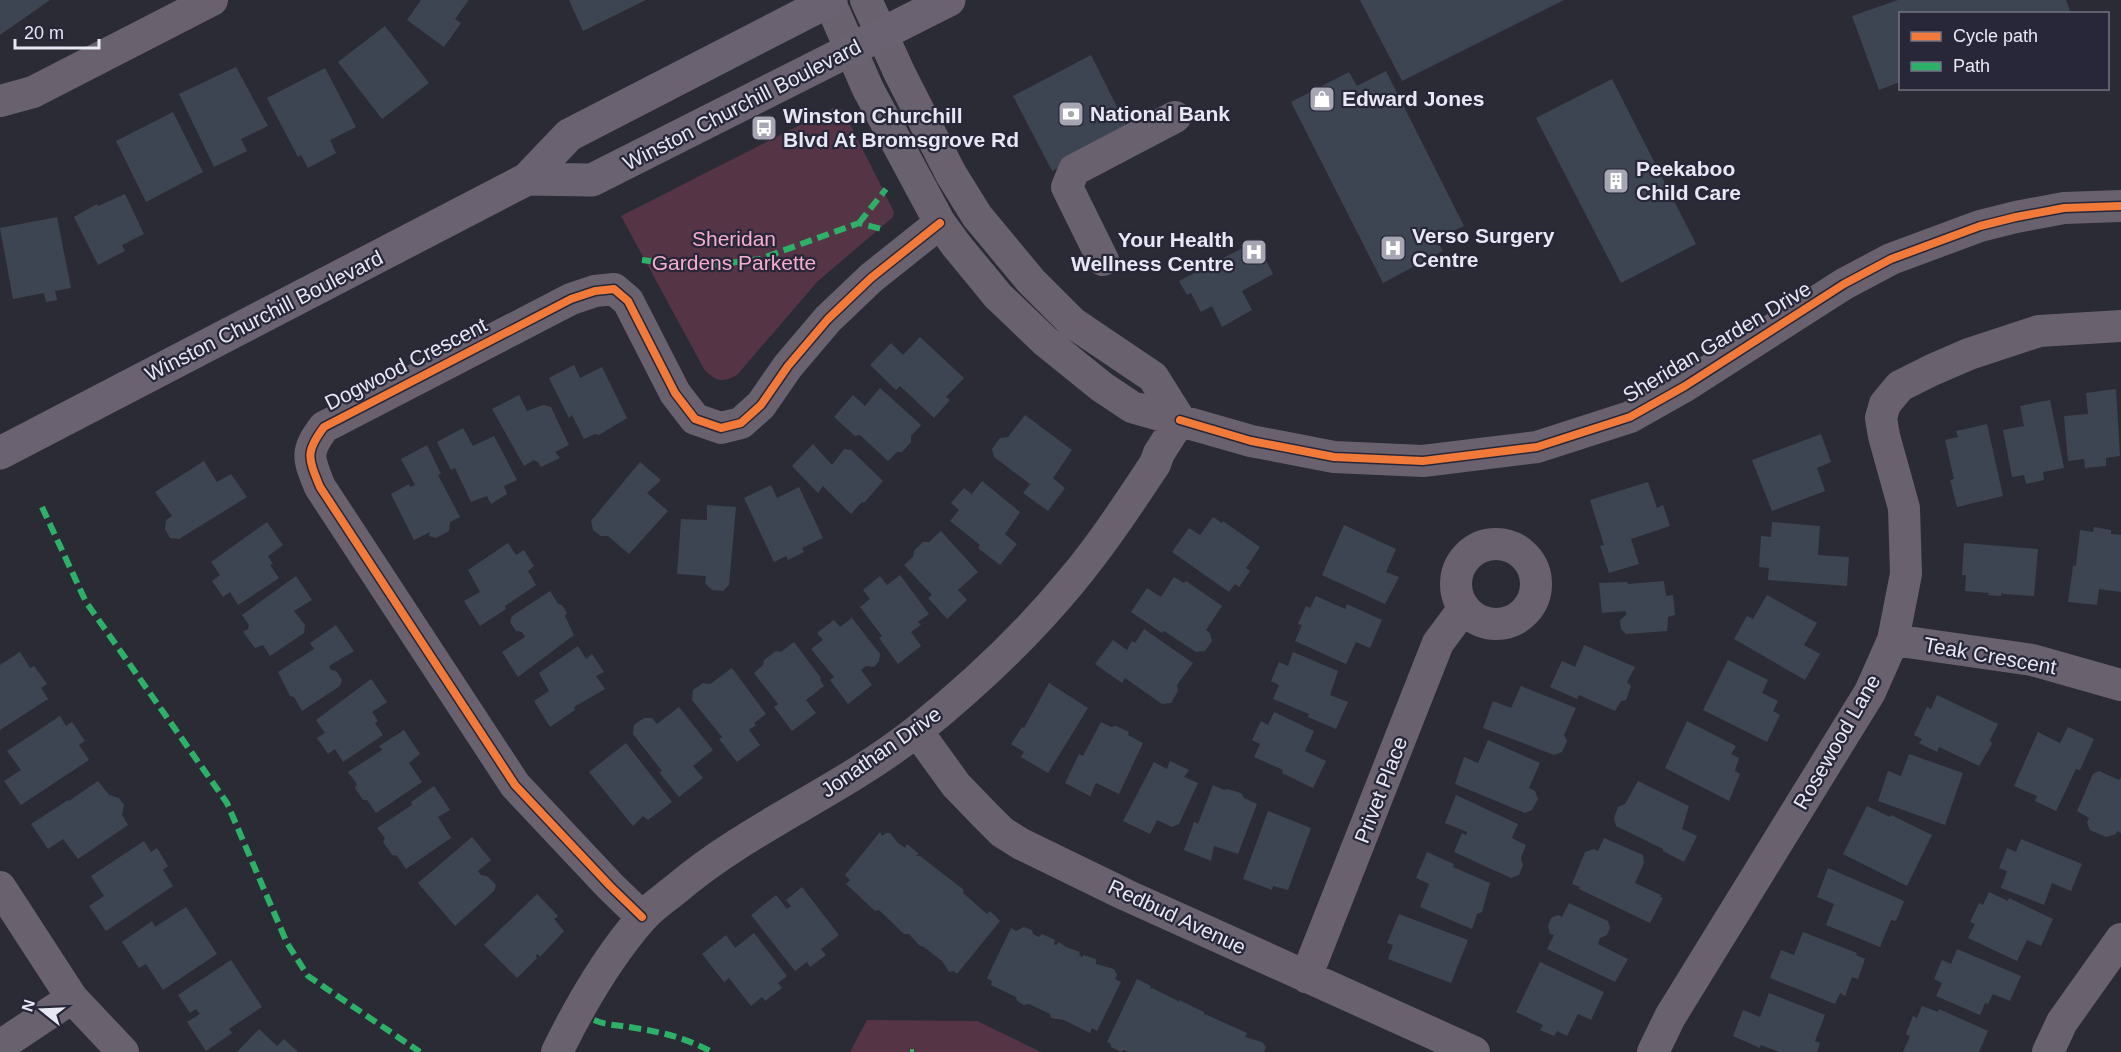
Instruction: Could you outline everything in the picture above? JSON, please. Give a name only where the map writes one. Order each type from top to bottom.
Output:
[{"type":"main road","name":"Winston Churchill Boulevard","points":[[0,453],[527,179],[569,135],[830,0]]},
{"type":"main road","name":"Winston Churchill Boulevard","points":[[527,179],[592,180],[949,0]]},
{"type":"street","points":[[0,101],[33,92],[212,0]]},
{"type":"street","name":"Sheridan Garden Drive","points":[[830,0],[868,89],[940,223],[998,296],[1027,325],[1071,363],[1132,407],[1251,441],[1334,457],[1423,461],[1537,447],[1630,417],[1685,386],[1844,284],[1891,259],[1980,226],[2016,217],[2064,208],[2121,206]]},
{"type":"street","points":[[866,0],[946,164],[977,216],[1031,281],[1073,323],[1153,377],[1180,420]]},
{"type":"street","points":[[1103,260],[1067,187],[1074,170],[1175,117]]},
{"type":"street","name":"Dogwood Crescent","points":[[642,917],[515,785],[320,487],[309,460],[312,442],[324,427],[571,299],[595,291],[614,289],[628,301],[675,393],[695,419],[721,428],[741,423],[761,405],[789,366],[828,319],[871,278],[940,223]]},
{"type":"street","name":"Rosewood Lane","points":[[1653,1052],[1670,1017],[1870,692],[1893,640],[1906,574],[1904,508],[1884,436],[1881,418],[1885,404],[1900,386],[1969,354],[2039,331],[2121,326]]},
{"type":"street","name":"Jonathan Drive","points":[[557,1052],[576,1012],[594,983],[642,917],[705,864],[867,767],[917,731],[975,681],[1033,625],[1074,578],[1113,526],[1155,464],[1159,453],[1180,420]]},
{"type":"street","name":"Privet Place","points":[[1306,977],[1438,643],[1464,608]]},
{"type":"street","name":"Teak Crescent","points":[[1893,640],[2032,660],[2121,685]]},
{"type":"street","name":"Redbud Avenue","points":[[917,731],[956,784],[978,808],[1002,832],[1021,844],[1306,977],[1474,1052]]},
{"type":"street","points":[[0,887],[72,998],[123,1052]]},
{"type":"street","points":[[2048,1052],[2062,1022],[2121,939]]},
{"type":"street","points":[[0,1046],[72,998]]},
{"type":"green space","name":"Sheridan Gardens Parkette","points":[[835,107],[843,110],[894,212],[893,217],[817,282],[737,375],[723,380],[716,379],[704,369],[621,216]]},
{"type":"green space","points":[[867,1020],[977,1021],[1041,1052],[850,1052]]},
{"type":"building","points":[[0,0],[50,0],[0,35]]},
{"type":"building","points":[[421,0],[469,0],[455,19],[461,23],[444,47],[407,20]]},
{"type":"building","points":[[569,0],[646,0],[583,31]]},
{"type":"building","points":[[1360,0],[1564,0],[1402,81]]},
{"type":"building","points":[[1898,0],[2066,0],[2070,12],[1899,12],[1899,82],[1879,90],[1852,16]]},
{"type":"building","points":[[385,26],[429,83],[382,119],[338,62]]},
{"type":"building","name":"National Bank","points":[[1091,55],[1129,131],[1052,171],[1013,96]]},
{"type":"building","points":[[236,67],[268,126],[241,139],[247,151],[214,167],[179,94]]},
{"type":"building","points":[[325,68],[356,127],[330,140],[336,153],[308,168],[301,155],[298,157],[267,98]]},
{"type":"building","points":[[1386,71],[1464,226],[1436,239],[1443,251],[1383,283],[1291,102],[1349,72],[1357,86]]},
{"type":"building","name":"Peekaboo Child Care","points":[[1612,79],[1696,244],[1621,283],[1536,118]]},
{"type":"building","points":[[173,112],[203,172],[146,202],[116,141]]},
{"type":"building","points":[[125,194],[144,234],[122,245],[125,251],[98,265],[74,217],[97,204],[98,206]]},
{"type":"building","points":[[57,217],[71,288],[55,291],[57,300],[46,302],[44,293],[13,299],[0,228]]},
{"type":"building","points":[[1256,241],[1273,274],[1242,291],[1252,310],[1222,327],[1212,306],[1201,312],[1191,293],[1187,295],[1179,281]]},
{"type":"building","points":[[920,337],[964,378],[946,397],[950,400],[934,418],[900,386],[896,390],[870,365],[891,343],[903,355]]},
{"type":"building","points":[[574,365],[580,378],[602,367],[627,418],[599,435],[595,434],[584,439],[572,415],[569,418],[549,378]]},
{"type":"building","points":[[880,388],[921,425],[911,436],[911,442],[902,452],[897,452],[888,461],[860,435],[855,436],[834,417],[853,395],[865,406]]},
{"type":"building","points":[[2116,389],[2120,456],[2106,458],[2106,466],[2085,468],[2084,459],[2068,461],[2064,416],[2088,414],[2086,393]]},
{"type":"building","points":[[519,395],[527,411],[543,405],[551,407],[569,445],[555,452],[560,458],[541,467],[534,460],[524,466],[492,409]]},
{"type":"building","points":[[2050,400],[2064,468],[2043,472],[2044,480],[2026,484],[2024,475],[2012,477],[2003,430],[2024,426],[2020,406]]},
{"type":"building","points":[[1025,415],[1072,450],[1053,478],[1065,488],[1048,511],[1023,493],[1030,484],[994,457],[992,449],[1000,438],[1008,437]]},
{"type":"building","points":[[1987,424],[2003,496],[1957,507],[1950,480],[1954,479],[1945,440],[1958,437],[1956,431]]},
{"type":"building","points":[[463,428],[473,446],[494,436],[517,480],[504,486],[507,494],[491,504],[487,496],[471,502],[455,468],[451,470],[437,442]]},
{"type":"building","points":[[1821,434],[1831,462],[1817,468],[1825,491],[1772,511],[1752,460]]},
{"type":"building","points":[[813,444],[832,465],[844,449],[851,450],[883,481],[851,514],[823,486],[818,493],[792,466]]},
{"type":"building","points":[[427,445],[441,474],[438,475],[460,517],[450,522],[449,531],[436,538],[429,536],[430,532],[414,540],[391,494],[409,484],[410,487],[415,485],[401,459]]},
{"type":"building","points":[[204,461],[217,482],[231,474],[247,497],[179,539],[170,538],[165,529],[166,520],[172,516],[155,492]]},
{"type":"building","points":[[640,462],[661,480],[647,493],[668,511],[629,554],[608,536],[601,536],[593,530],[591,521]]},
{"type":"building","points":[[982,481],[1020,512],[1005,534],[1017,544],[1000,565],[978,548],[980,545],[950,521],[959,510],[951,503],[964,488],[972,494]]},
{"type":"building","points":[[1648,482],[1657,508],[1663,505],[1670,526],[1631,539],[1639,564],[1609,573],[1600,546],[1604,545],[1590,500]]},
{"type":"building","points":[[771,485],[777,498],[799,487],[823,538],[802,548],[804,552],[788,560],[786,556],[774,562],[744,498]]},
{"type":"building","points":[[707,505],[736,507],[729,585],[723,591],[712,590],[705,583],[706,576],[677,574],[681,519],[707,520]]},
{"type":"building","points":[[1213,517],[1222,523],[1223,521],[1260,547],[1246,568],[1250,571],[1239,587],[1235,584],[1229,592],[1172,552],[1189,528],[1200,535]]},
{"type":"building","points":[[267,522],[283,545],[268,556],[273,564],[270,565],[279,578],[238,605],[230,592],[223,597],[212,581],[220,575],[211,562]]},
{"type":"building","points":[[1772,522],[1820,526],[1818,555],[1849,557],[1847,586],[1768,580],[1769,568],[1759,567],[1761,536],[1771,537]]},
{"type":"building","points":[[1344,525],[1396,549],[1386,572],[1399,577],[1385,604],[1322,575]]},
{"type":"building","points":[[2094,527],[2111,530],[2111,534],[2121,535],[2121,592],[2099,589],[2097,605],[2068,602],[2073,566],[2076,566],[2080,530],[2093,532]]},
{"type":"building","points":[[941,531],[978,572],[958,590],[967,600],[947,619],[928,598],[932,595],[904,565],[913,557],[914,551],[923,542],[929,542]]},
{"type":"building","points":[[508,543],[516,555],[524,550],[534,566],[528,571],[536,585],[480,626],[464,601],[480,592],[468,570]]},
{"type":"building","points":[[1964,543],[2038,549],[2034,596],[2003,594],[2002,592],[2001,596],[1965,591],[1966,575],[1962,575]]},
{"type":"building","points":[[900,575],[929,614],[918,622],[921,625],[911,632],[921,646],[898,664],[879,638],[882,636],[860,607],[870,599],[863,590],[880,576],[887,585]]},
{"type":"building","points":[[296,576],[312,600],[294,611],[305,625],[304,633],[270,656],[263,645],[255,648],[243,632],[248,629],[249,625],[242,615]]},
{"type":"building","points":[[1174,577],[1184,583],[1186,581],[1222,606],[1206,630],[1210,633],[1212,641],[1205,651],[1196,652],[1131,612],[1147,588],[1161,597]]},
{"type":"building","points":[[1664,581],[1666,596],[1673,595],[1675,615],[1668,617],[1667,631],[1626,634],[1621,629],[1620,620],[1626,615],[1626,611],[1602,613],[1599,583],[1627,582],[1628,584]]},
{"type":"building","points":[[550,591],[567,613],[565,616],[574,635],[518,677],[502,652],[525,637],[522,632],[516,631],[510,622],[512,616]]},
{"type":"building","points":[[1767,595],[1817,623],[1804,645],[1820,654],[1805,680],[1734,639],[1747,616],[1753,619]]},
{"type":"building","points":[[1316,596],[1345,609],[1347,604],[1382,620],[1370,648],[1356,642],[1346,664],[1295,641],[1302,625],[1298,624],[1306,606],[1310,608]]},
{"type":"building","points":[[852,618],[880,654],[879,661],[874,667],[866,666],[861,670],[872,685],[848,704],[830,680],[834,677],[811,649],[823,640],[817,633],[834,620],[840,627]]},
{"type":"building","points":[[336,625],[354,651],[329,666],[342,680],[340,686],[302,711],[294,697],[290,696],[278,672],[314,649],[310,643]]},
{"type":"building","points":[[1144,629],[1193,663],[1177,685],[1178,691],[1171,703],[1162,704],[1125,678],[1122,683],[1095,664],[1113,640],[1127,650],[1132,641],[1135,643]]},
{"type":"building","points":[[794,642],[821,678],[824,686],[806,700],[816,713],[792,731],[774,707],[778,704],[754,673],[763,665],[764,660],[776,651],[781,652]]},
{"type":"building","points":[[1584,645],[1635,667],[1627,682],[1631,686],[1626,700],[1621,701],[1615,711],[1579,695],[1577,699],[1550,687],[1562,661],[1575,667]]},
{"type":"building","points":[[578,646],[586,659],[592,654],[604,672],[596,676],[605,689],[574,707],[575,710],[550,727],[534,701],[549,691],[539,673]]},
{"type":"building","points":[[20,652],[30,668],[34,666],[47,684],[41,688],[48,699],[0,730],[0,665]]},
{"type":"building","points":[[1293,652],[1338,671],[1330,695],[1348,702],[1336,729],[1308,717],[1309,714],[1273,699],[1279,685],[1271,681],[1279,662],[1288,666]]},
{"type":"building","points":[[1728,660],[1768,680],[1762,693],[1778,701],[1773,711],[1780,715],[1767,742],[1703,710]]},
{"type":"building","points":[[732,668],[766,714],[749,730],[760,745],[737,762],[719,739],[722,737],[692,700],[693,690],[703,683],[710,684]]},
{"type":"building","points":[[371,679],[387,702],[372,712],[378,721],[375,723],[383,735],[343,762],[335,749],[328,754],[317,738],[325,733],[316,720]]},
{"type":"building","points":[[1049,683],[1088,708],[1048,773],[1021,757],[1024,752],[1011,744],[1022,727],[1024,728]]},
{"type":"building","points":[[1521,686],[1576,708],[1564,735],[1567,741],[1562,752],[1554,755],[1483,728],[1493,701],[1511,708]]},
{"type":"building","points":[[1937,695],[1998,724],[1990,740],[1992,744],[1979,766],[1939,747],[1937,752],[1919,743],[1922,739],[1914,735],[1927,707],[1931,709]]},
{"type":"building","points":[[679,707],[713,750],[693,766],[703,778],[679,797],[633,734],[634,725],[644,718],[652,718],[657,724]]},
{"type":"building","points":[[1274,712],[1314,731],[1305,751],[1326,761],[1313,788],[1282,773],[1283,770],[1254,757],[1260,744],[1252,740],[1261,721],[1268,725]]},
{"type":"building","points":[[60,716],[66,726],[72,722],[85,741],[79,745],[89,760],[21,805],[4,781],[21,770],[7,751]]},
{"type":"building","points":[[1687,721],[1736,746],[1731,754],[1739,758],[1735,771],[1740,774],[1729,801],[1665,768]]},
{"type":"building","points":[[1101,722],[1129,732],[1128,735],[1143,743],[1119,794],[1096,783],[1090,796],[1065,783],[1079,754],[1083,756]]},
{"type":"building","points":[[2068,727],[2094,739],[2080,770],[2076,769],[2056,811],[2035,801],[2037,796],[2014,786],[2038,732],[2060,743]]},
{"type":"building","points":[[404,730],[420,754],[409,763],[422,782],[376,813],[367,800],[363,800],[355,788],[357,784],[348,772],[382,750],[379,746]]},
{"type":"building","points":[[1488,740],[1540,763],[1529,788],[1535,791],[1538,799],[1532,810],[1525,813],[1455,784],[1464,757],[1478,763]]},
{"type":"building","points":[[626,743],[672,802],[648,820],[643,816],[633,826],[589,772]]},
{"type":"building","points":[[1909,754],[1963,773],[1945,825],[1878,801],[1888,771],[1901,776]]},
{"type":"building","points":[[1170,761],[1189,770],[1184,777],[1198,783],[1179,824],[1172,827],[1157,820],[1150,834],[1123,821],[1154,762],[1167,769]]},
{"type":"building","points":[[2099,771],[2119,780],[2121,777],[2121,833],[2117,831],[2116,834],[2106,837],[2090,830],[2087,823],[2089,818],[2077,811],[2093,774]]},
{"type":"building","points":[[98,781],[109,795],[119,798],[124,805],[122,815],[128,825],[78,859],[63,839],[48,849],[31,824]]},
{"type":"building","points":[[1638,781],[1689,806],[1682,829],[1697,836],[1684,862],[1616,826],[1614,818],[1618,807],[1625,804]]},
{"type":"building","points":[[1213,785],[1241,793],[1244,798],[1257,804],[1238,854],[1214,846],[1211,861],[1184,850],[1194,822],[1198,824]]},
{"type":"building","points":[[434,786],[450,810],[438,817],[451,838],[406,869],[397,856],[392,855],[383,842],[385,838],[377,828],[412,805],[411,802]]},
{"type":"building","points":[[1456,795],[1518,824],[1512,838],[1526,845],[1521,858],[1523,865],[1519,875],[1511,878],[1454,852],[1462,833],[1466,835],[1467,832],[1445,823]]},
{"type":"building","points":[[1867,806],[1932,835],[1907,886],[1843,854]]},
{"type":"building","points":[[1268,811],[1311,828],[1288,890],[1273,886],[1272,890],[1243,879]]},
{"type":"building","points":[[880,832],[882,836],[890,833],[905,848],[907,844],[919,854],[915,856],[920,856],[964,890],[963,893],[987,914],[990,911],[1000,921],[957,974],[954,971],[949,972],[942,961],[920,946],[909,934],[904,934],[879,910],[875,911],[846,884],[850,880],[845,875]]},
{"type":"building","points":[[472,837],[491,860],[478,871],[496,885],[494,891],[455,926],[418,883]]},
{"type":"building","points":[[1604,838],[1643,855],[1644,863],[1635,883],[1663,898],[1650,923],[1572,884],[1585,852],[1594,849],[1598,851]]},
{"type":"building","points":[[2021,839],[2082,864],[2071,891],[2052,883],[2044,905],[2001,888],[2007,871],[1999,868],[2007,848],[2016,852]]},
{"type":"building","points":[[144,841],[151,852],[157,848],[168,866],[163,870],[173,886],[106,931],[89,906],[104,896],[91,876]]},
{"type":"building","points":[[1427,852],[1454,864],[1453,867],[1490,883],[1482,912],[1477,914],[1472,929],[1420,907],[1429,884],[1416,878]]},
{"type":"building","points":[[1828,868],[1904,901],[1896,921],[1891,920],[1880,947],[1826,925],[1834,904],[1817,897]]},
{"type":"building","points":[[802,887],[839,935],[821,949],[826,955],[810,967],[807,962],[795,971],[751,915],[776,895],[787,909],[791,906],[786,900]]},
{"type":"building","points":[[1989,892],[2008,901],[2009,898],[2053,919],[2041,946],[2027,940],[2017,961],[1968,938],[1975,924],[1970,922],[1979,903],[1983,905]]},
{"type":"building","points":[[537,894],[558,916],[554,919],[564,931],[540,957],[536,955],[537,958],[517,978],[484,945]]},
{"type":"building","points":[[1569,903],[1608,921],[1610,928],[1607,935],[1600,938],[1598,944],[1628,959],[1615,982],[1547,949],[1554,935],[1550,934],[1548,926],[1551,918],[1558,915],[1562,917]]},
{"type":"building","points":[[186,907],[217,954],[163,990],[146,964],[139,968],[122,942],[152,921],[155,927]]},
{"type":"building","points":[[1399,914],[1468,940],[1451,983],[1388,959],[1393,945],[1387,943]]},
{"type":"building","points":[[1024,927],[1032,930],[1033,934],[1039,937],[1042,934],[1055,940],[1056,945],[1059,942],[1080,952],[1082,958],[1083,955],[1096,959],[1096,964],[1114,969],[1117,975],[1115,979],[1121,982],[1097,1031],[1092,1028],[1090,1033],[1064,1020],[1051,1018],[1050,1014],[1029,1004],[1024,1005],[1017,1001],[1016,997],[991,985],[992,981],[987,978],[1011,928],[1016,931]]},
{"type":"building","points":[[1803,932],[1857,953],[1856,955],[1865,959],[1858,979],[1852,977],[1845,996],[1840,993],[1835,1004],[1770,978],[1781,950],[1794,955]]},
{"type":"building","points":[[754,933],[787,976],[778,983],[782,988],[765,1001],[762,997],[751,1006],[729,978],[724,982],[702,954],[726,935],[735,948]]},
{"type":"building","points":[[1957,949],[2021,976],[2010,1001],[1993,994],[1988,1004],[1985,1003],[1980,1015],[1936,996],[1942,983],[1934,979],[1942,960],[1951,964]]},
{"type":"building","points":[[231,960],[262,1007],[229,1029],[232,1033],[206,1051],[187,1022],[200,1014],[196,1009],[190,1013],[178,995]]},
{"type":"building","points":[[1540,962],[1604,992],[1591,1020],[1578,1014],[1567,1036],[1557,1031],[1554,1036],[1540,1030],[1543,1025],[1516,1012]]},
{"type":"building","points":[[1137,979],[1151,986],[1150,989],[1178,1003],[1179,1000],[1204,1012],[1204,1016],[1205,1014],[1247,1033],[1245,1037],[1262,1042],[1266,1047],[1264,1052],[1128,1052],[1124,1050],[1121,1052],[1111,1047],[1107,1042]]},
{"type":"building","points":[[1769,993],[1825,1015],[1815,1041],[1820,1043],[1817,1052],[1779,1052],[1761,1045],[1760,1048],[1733,1036],[1743,1010],[1760,1017]]},
{"type":"building","points":[[1922,1006],[1938,1012],[1939,1009],[1988,1031],[1979,1052],[1903,1052],[1910,1036],[1906,1034],[1913,1016],[1917,1018]]},
{"type":"building","points":[[259,1029],[277,1046],[284,1039],[298,1052],[237,1052]]},
{"type":"marked path","points":[[859,223],[886,189]]},
{"type":"marked path","points":[[642,260],[698,267],[760,259],[859,223],[885,230]]},
{"type":"marked path","points":[[42,507],[86,602],[227,803],[287,943],[308,976],[420,1052]]},
{"type":"marked path","points":[[594,1020],[665,1034],[694,1043],[712,1052]]},
{"type":"cycle path","points":[[1180,420],[1251,441],[1334,457],[1423,461],[1537,447],[1630,417],[1685,386],[1844,284],[1891,259],[1980,226],[2016,217],[2064,208],[2121,206]]},
{"type":"cycle path","points":[[642,917],[515,785],[320,487],[311,462],[311,449],[324,427],[571,299],[595,291],[614,289],[628,301],[675,393],[695,419],[721,428],[741,423],[761,405],[788,366],[828,319],[871,278],[940,223]]},
{"type":"place","name":"Edward Jones","points":[[1322,99]]},
{"type":"place","name":"National Bank","points":[[1071,114]]},
{"type":"place","name":"Winston Churchill Blvd At Bromsgrove Rd","points":[[764,128]]},
{"type":"place","name":"Peekaboo Child Care","points":[[1616,181]]},
{"type":"place","name":"Verso Surgery Centre","points":[[1393,248]]},
{"type":"place","name":"Your Health Wellness Centre","points":[[1254,252]]}]
